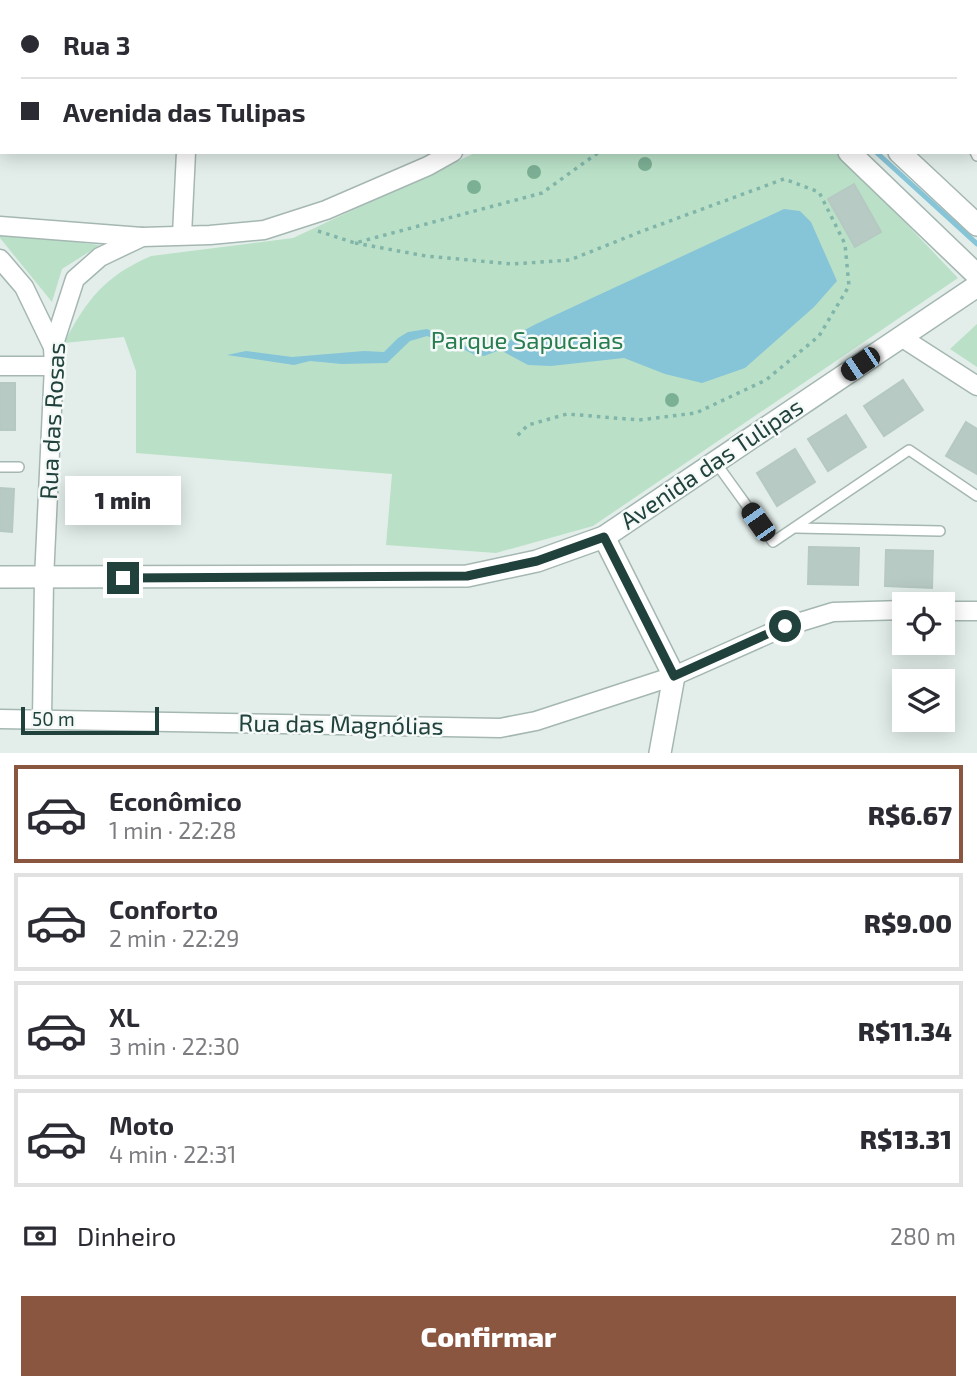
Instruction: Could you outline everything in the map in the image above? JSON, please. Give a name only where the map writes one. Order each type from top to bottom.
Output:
[{"type":"street","points":[[182,235],[186,154]]},
{"type":"street","name":"Rua das Rosas","points":[[42,719],[44,579],[53,347],[75,279],[100,257],[142,237],[264,230],[326,210],[449,154]]},
{"type":"street","points":[[851,154],[977,275]]},
{"type":"street","points":[[901,154],[977,225]]},
{"type":"street","points":[[0,226],[142,237]]},
{"type":"street","points":[[0,259],[24,287],[53,347]]},
{"type":"street","name":"Avenida das Tulipas","points":[[0,577],[467,576],[537,561],[604,537],[977,286]]},
{"type":"street","points":[[901,337],[977,386]]},
{"type":"street","points":[[0,366],[54,366]]},
{"type":"street","points":[[604,537],[674,676],[660,753]]},
{"type":"street","name":"Rua das Magnólias","points":[[0,719],[500,728],[536,721],[674,676],[785,626],[833,612],[892,610]]},
{"type":"street","points":[[955,611],[977,611]]},
{"type":"lane","points":[[715,462],[773,542],[909,450],[977,496]]},
{"type":"lane","points":[[0,467],[19,467]]},
{"type":"lane","points":[[794,528],[940,531]]},
{"type":"path","points":[[355,243],[542,193],[596,154]]},
{"type":"path","points":[[289,221],[355,243],[426,256],[512,264],[570,260],[784,179],[820,192],[845,244],[849,286],[819,336],[766,380],[696,413],[639,420],[567,414],[528,425],[517,436]]},
{"type":"green space","name":"Parque Sapucaias","points":[[473,154],[840,154],[958,278],[593,526],[496,553],[386,545],[392,474],[136,453],[136,371],[124,337],[64,343],[99,290],[121,272],[151,256],[293,238]]},
{"type":"green space","points":[[0,233],[100,245],[62,269],[52,302],[0,238]]},
{"type":"green space","points":[[977,324],[977,367],[950,349]]},
{"type":"water","points":[[784,209],[800,211],[811,222],[837,281],[814,307],[745,368],[702,383],[665,374],[624,358],[551,366],[528,365],[500,350],[484,356],[475,355],[449,342],[427,336],[410,341],[387,363],[342,364],[310,361],[294,365],[227,355],[246,351],[292,357],[384,352],[408,332],[427,329],[475,351],[504,346],[517,334],[536,324]]},
{"type":"building","points":[[854,184],[881,232],[855,247],[828,199]]},
{"type":"building","points":[[903,380],[923,410],[884,436],[864,406]]},
{"type":"building","points":[[0,383],[15,383],[15,430],[0,430]]},
{"type":"building","points":[[846,415],[866,447],[828,471],[808,439]]},
{"type":"building","points":[[966,422],[977,429],[977,474],[946,456]]},
{"type":"building","points":[[795,449],[815,482],[777,506],[757,473]]},
{"type":"building","points":[[0,488],[14,489],[12,532],[0,531]]},
{"type":"building","points":[[809,547],[859,548],[858,585],[808,584]]},
{"type":"building","points":[[886,550],[933,551],[932,588],[885,586]]},
{"type":"waterway","points":[[878,154],[977,244]]},
{"type":"route","points":[[123,578],[467,576],[537,561],[604,537],[674,676],[785,626]]}]
